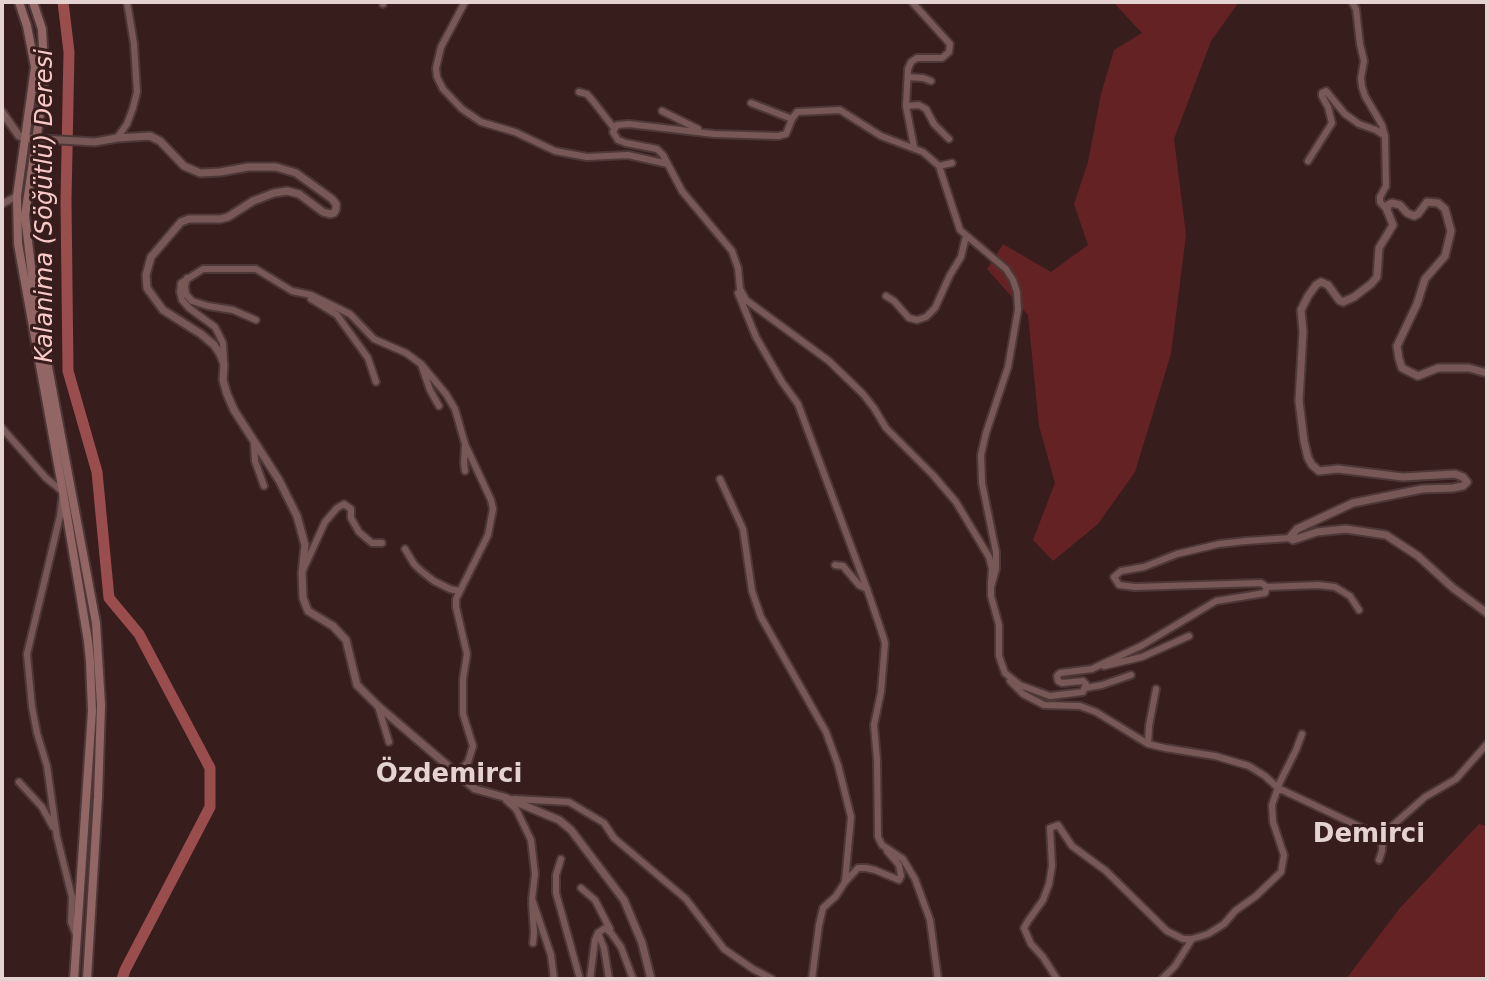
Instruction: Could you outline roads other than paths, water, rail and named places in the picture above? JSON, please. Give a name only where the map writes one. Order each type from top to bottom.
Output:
[{"type":"main road","points":[[19,2],[35,67],[17,196],[18,244],[90,661],[92,711],[74,979]]},
{"type":"main road","points":[[33,2],[42,29],[43,93],[40,140],[25,216],[34,292],[96,623],[100,720],[87,979]]},
{"type":"street","points":[[117,138],[127,124],[137,92],[127,2]]},
{"type":"street","points":[[465,2],[441,47],[436,68],[443,89],[462,109],[481,122],[515,132],[555,151],[587,157],[628,155],[668,164]]},
{"type":"street","points":[[912,2],[950,44],[949,52],[942,58],[917,58],[911,62],[906,106],[914,147],[939,166],[956,222],[966,236],[1009,272],[1018,301],[1008,367],[981,455],[982,483],[996,552],[996,569],[991,587]]},
{"type":"street","points":[[1290,538],[1297,529],[1353,503],[1422,489],[1453,488],[1467,482],[1455,474],[1403,477],[1338,469],[1319,471],[1308,458],[1299,401],[1303,332],[1301,310],[1321,282],[1328,285],[1343,302],[1371,284],[1377,277],[1379,248],[1393,225],[1380,202],[1386,186],[1385,136],[1362,87],[1364,61],[1356,9],[1352,2]]},
{"type":"street","points":[[908,77],[931,81]]},
{"type":"street","points":[[1308,161],[1332,123],[1322,96],[1326,91],[1345,114],[1385,136]]},
{"type":"street","points":[[579,92],[587,94],[593,101],[614,128],[618,140],[657,149],[682,191],[730,247],[738,268],[741,303],[756,337],[798,404],[885,643],[881,692],[874,725],[878,837],[899,865],[901,876],[899,880],[858,868],[845,882],[820,916],[812,979]]},
{"type":"street","points":[[751,103],[792,119]]},
{"type":"street","points":[[906,106],[919,105],[926,109],[934,124],[949,139]]},
{"type":"street","points":[[614,128],[629,124],[709,134],[782,136],[797,112],[840,110],[881,136],[907,148],[914,147]]},
{"type":"street","points":[[662,111],[709,134]]},
{"type":"street","points":[[2,112],[19,136],[25,138],[95,142],[150,136],[160,141],[184,166],[200,173],[267,166],[296,173],[336,204],[334,213],[330,214],[299,194],[287,191],[274,193],[253,201],[228,217],[181,222],[151,257],[146,275],[147,288],[155,302],[172,318],[214,345],[224,364]]},
{"type":"street","points":[[939,166],[952,163]]},
{"type":"street","points":[[2,204],[17,196]]},
{"type":"street","points":[[1387,210],[1388,205],[1396,203],[1414,216],[1427,202],[1438,203],[1445,209],[1451,231],[1445,256],[1425,279],[1397,346],[1402,368],[1418,376],[1438,368],[1469,368],[1487,373]]},
{"type":"street","points":[[886,296],[898,304],[909,318],[917,320],[926,317],[935,308],[961,257],[966,236]]},
{"type":"street","points":[[456,774],[468,762],[473,746],[463,714],[467,654],[456,607],[459,591],[488,535],[493,509],[465,444],[455,409],[421,364],[406,353],[374,339],[343,309],[311,295],[292,291],[256,269],[203,269],[181,283],[182,300],[215,327],[223,343],[223,380],[227,394],[297,516],[305,545],[303,598],[308,611],[333,626],[346,640],[357,685],[456,774],[475,789],[504,797],[559,820],[571,830],[624,900],[642,943],[651,978]]},
{"type":"street","points":[[187,278],[186,294],[192,301],[241,312],[256,320]]},
{"type":"street","points":[[739,284],[746,300],[829,361],[863,394],[886,428],[939,482],[961,510],[989,557],[992,600],[999,625],[998,651],[1005,673],[1023,694],[1044,705],[1088,708],[1148,744],[1241,763],[1265,776],[1278,788],[1336,817],[1375,834],[1383,834]]},
{"type":"street","points":[[301,293],[337,315],[368,358],[376,382]]},
{"type":"street","points":[[421,364],[439,406]]},
{"type":"street","points":[[2,428],[46,478],[63,492],[27,662],[57,838],[72,897],[71,922],[77,938]]},
{"type":"street","points":[[254,443],[255,461],[264,486]]},
{"type":"street","points":[[465,444],[465,471]]},
{"type":"street","points":[[720,479],[743,529],[752,591],[761,617],[826,732],[838,765],[851,817],[845,882]]},
{"type":"street","points":[[302,573],[325,522],[344,504],[351,509],[351,518],[359,532],[372,543],[382,543]]},
{"type":"street","points":[[1359,610],[1350,596],[1335,587],[1267,587],[1261,583],[1135,587],[1119,585],[1114,577],[1121,571],[1144,567],[1202,548],[1246,541],[1293,540],[1317,532],[1346,529],[1386,535],[1418,556],[1487,613]]},
{"type":"street","points":[[405,549],[414,564],[434,581],[459,591]]},
{"type":"street","points":[[835,565],[843,566],[859,585],[867,589]]},
{"type":"street","points":[[1085,688],[1083,681],[1062,683],[1057,676],[1092,669],[1141,646],[1216,601],[1265,593],[1267,587]]},
{"type":"street","points":[[1100,665],[1113,665],[1142,657],[1189,636]]},
{"type":"street","points":[[1005,673],[1024,687],[1050,696],[1083,692],[1085,688],[1131,675]]},
{"type":"street","points":[[1148,744],[1156,689]]},
{"type":"street","points":[[378,706],[389,742]]},
{"type":"street","points":[[1057,979],[1031,944],[1024,928],[1043,900],[1049,884],[1052,866],[1050,828],[1058,825],[1072,846],[1106,871],[1160,925],[1175,935],[1192,939],[1208,934],[1224,924],[1281,872],[1284,855],[1273,822],[1272,805],[1302,734]]},
{"type":"street","points":[[1379,860],[1383,834],[1425,797],[1456,779],[1487,744]]},
{"type":"street","points":[[19,782],[46,814],[57,838]]},
{"type":"street","points":[[504,797],[516,809],[531,840],[535,874],[531,907],[533,943]]},
{"type":"street","points":[[504,797],[569,802],[597,818],[614,838],[686,899],[724,949],[772,979]]},
{"type":"street","points":[[882,845],[903,859],[915,879],[930,920],[938,979]]},
{"type":"street","points":[[561,859],[556,875],[556,893],[580,979]]},
{"type":"street","points":[[581,888],[595,900],[621,947],[633,979]]},
{"type":"street","points":[[532,899],[549,946],[554,979]]},
{"type":"street","points":[[590,979],[598,933],[605,928],[611,933]]},
{"type":"street","points":[[598,933],[609,979]]},
{"type":"street","points":[[1162,979],[1175,966],[1192,939]]},
{"type":"waterway","name":"Kalanima (Söğütlü) Deresi","points":[[63,2],[69,52],[66,200],[68,371],[97,472],[109,598],[139,634],[210,768],[210,807],[122,979]]},
{"type":"district","name":"Özdemirci","points":[[449,775]]},
{"type":"district","name":"Demirci","points":[[1369,835]]}]
